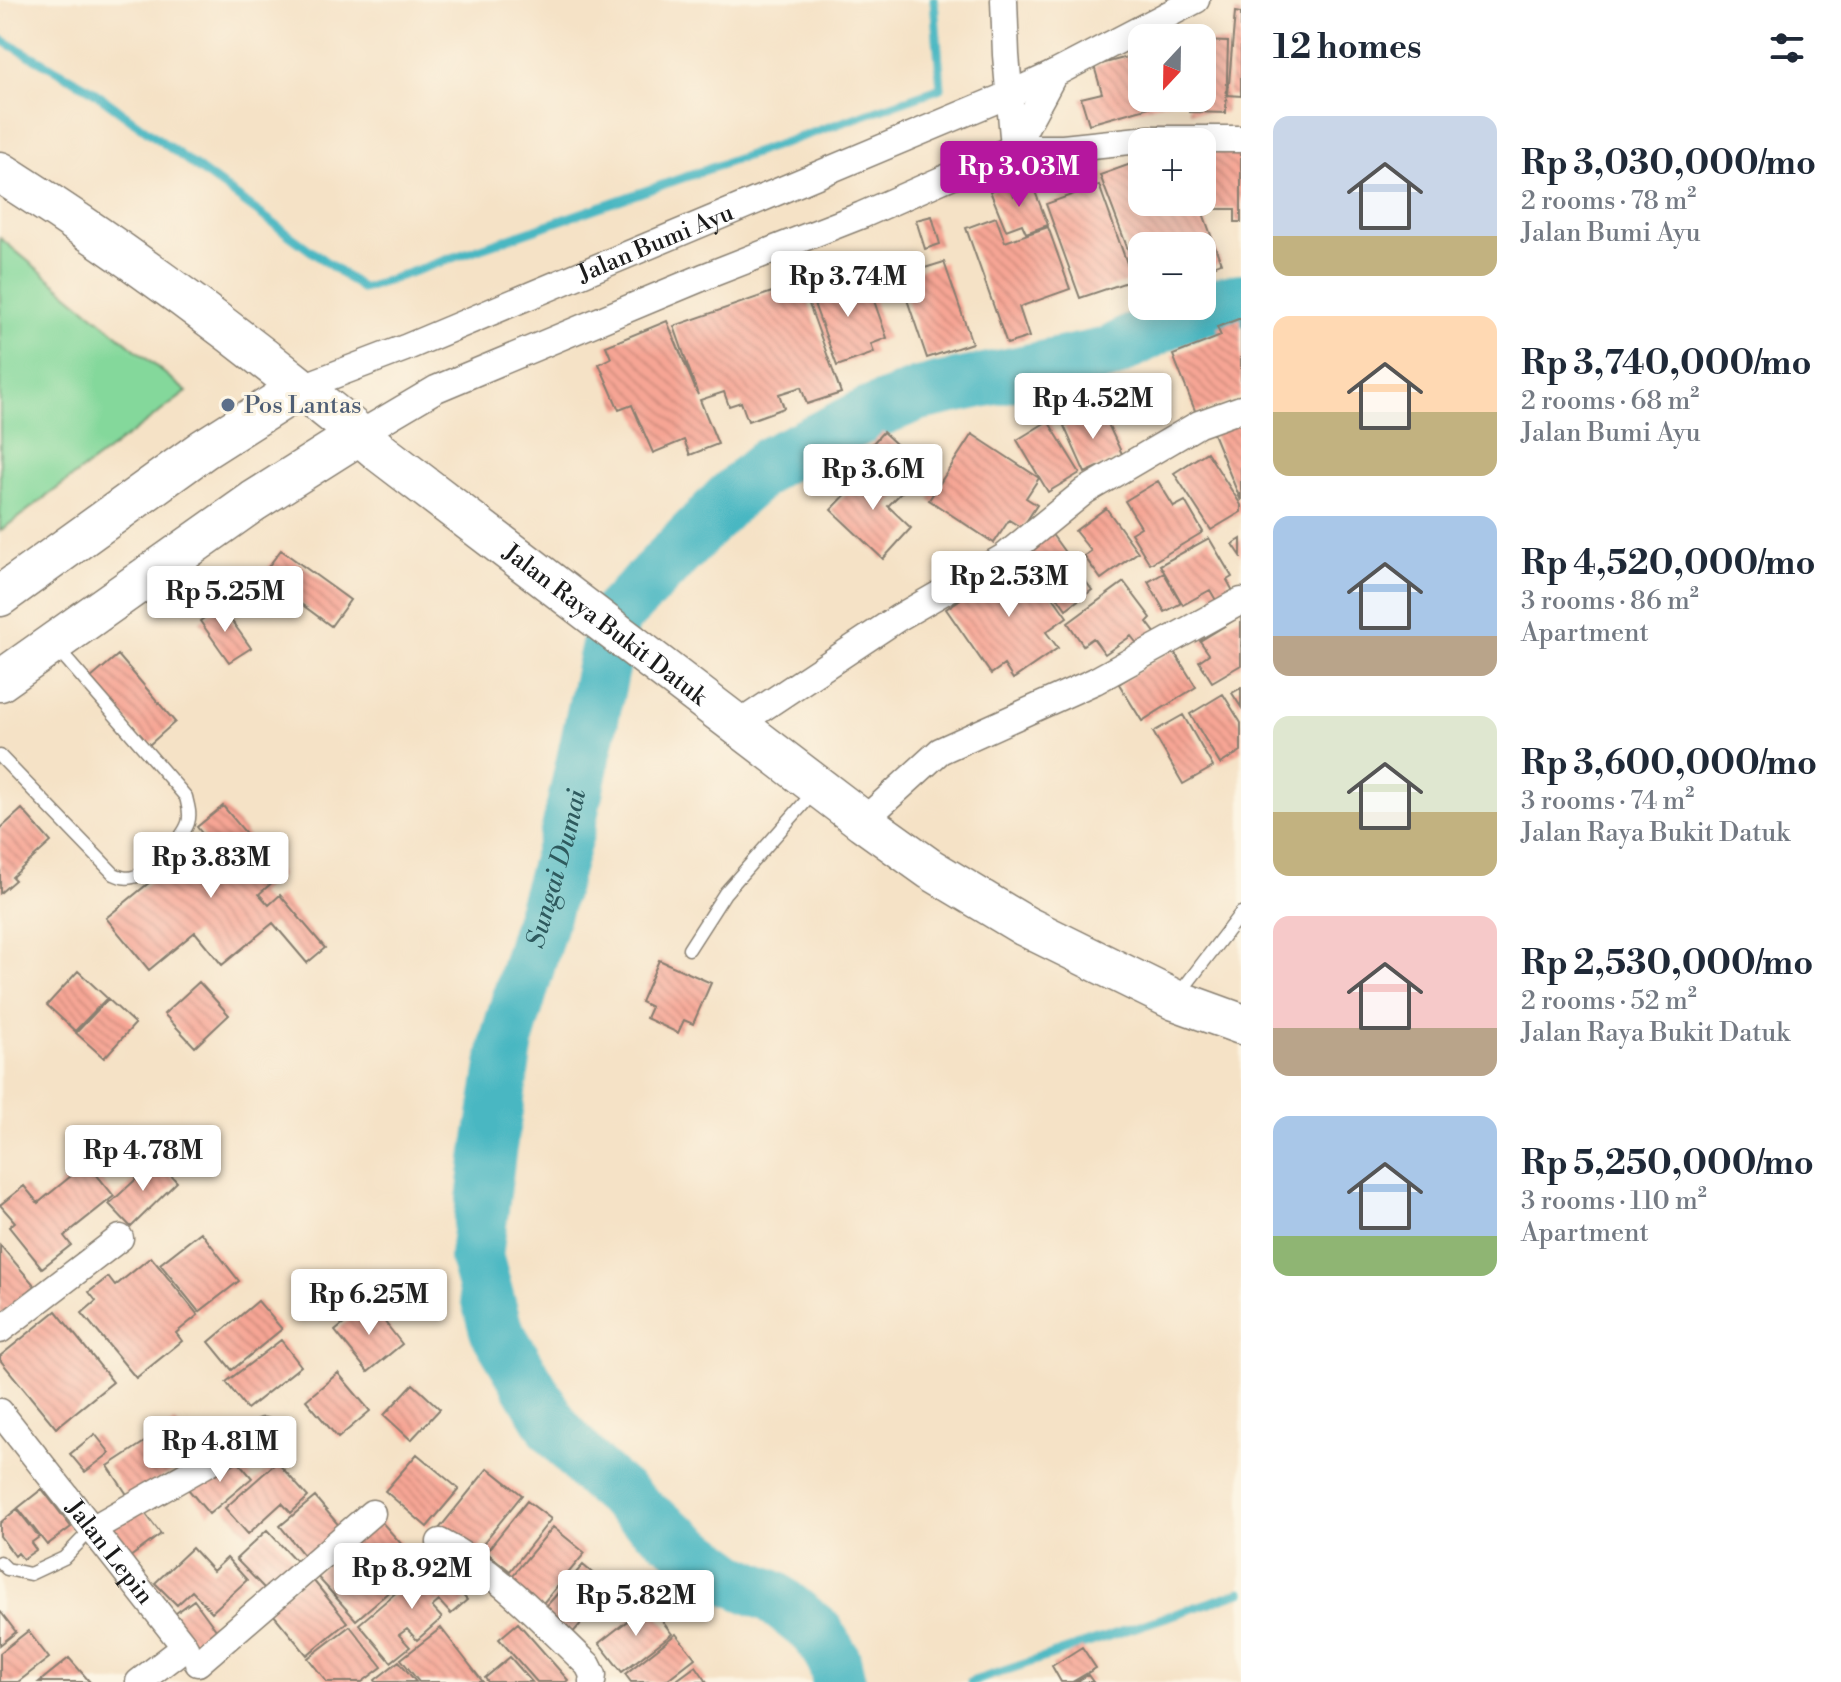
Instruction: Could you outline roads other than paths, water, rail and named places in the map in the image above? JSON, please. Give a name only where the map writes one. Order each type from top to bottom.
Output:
[{"type":"main road","name":"Jalan Raya Bukit Datuk","points":[[0,172],[68,215],[167,285],[671,676],[930,869],[1025,926],[1175,1000],[1241,1024]]},
{"type":"main road","points":[[0,596],[204,449],[300,388]]},
{"type":"main road","points":[[0,681],[254,501],[360,434]]},
{"type":"street","points":[[1004,0],[1008,95],[1014,148]]},
{"type":"street","name":"Jalan Bumi Ayu","points":[[300,388],[405,348],[1008,95],[1196,0]]},
{"type":"street","points":[[1014,148],[1054,74]]},
{"type":"street","points":[[1014,148],[1063,148],[1149,139],[1241,139]]},
{"type":"street","name":"Jalan Bumi Ayu","points":[[360,434],[436,389],[706,276],[862,215],[1014,148]]},
{"type":"street","points":[[737,725],[898,618],[1004,557],[1085,491],[1199,424],[1241,409]]},
{"type":"street","points":[[863,821],[940,751],[1095,681],[1241,601]]},
{"type":"street","points":[[0,1330],[120,1238]]},
{"type":"street","name":"Jalan Lepin","points":[[0,1412],[198,1664]]},
{"type":"street","points":[[92,1529],[264,1431]]},
{"type":"street","points":[[139,1682],[198,1664],[372,1513]]},
{"type":"street","points":[[440,1542],[506,1588],[588,1665],[593,1675],[592,1682]]},
{"type":"lane","points":[[0,756],[114,874],[126,878],[137,877],[147,871],[184,833],[189,820],[186,797],[53,644]]},
{"type":"lane","points":[[689,949],[725,893],[819,787]]},
{"type":"lane","points":[[1175,1000],[1241,913]]},
{"type":"lane","points":[[2,1568],[30,1574],[64,1558],[92,1529]]},
{"type":"waterway","points":[[0,39],[87,87],[363,289],[941,88],[934,0]]},
{"type":"waterway","name":"Sungai Dumai","points":[[839,1682],[834,1660],[817,1632],[773,1597],[731,1579],[648,1518],[593,1471],[555,1429],[496,1330],[476,1256],[508,1035],[568,830],[614,617],[729,499],[770,463],[869,414],[919,394],[1108,354],[1178,317],[1241,300]]},
{"type":"waterway","points":[[971,1682],[1241,1592]]},
{"type":"place","name":"Pos Lantas","points":[[228,405]]}]
